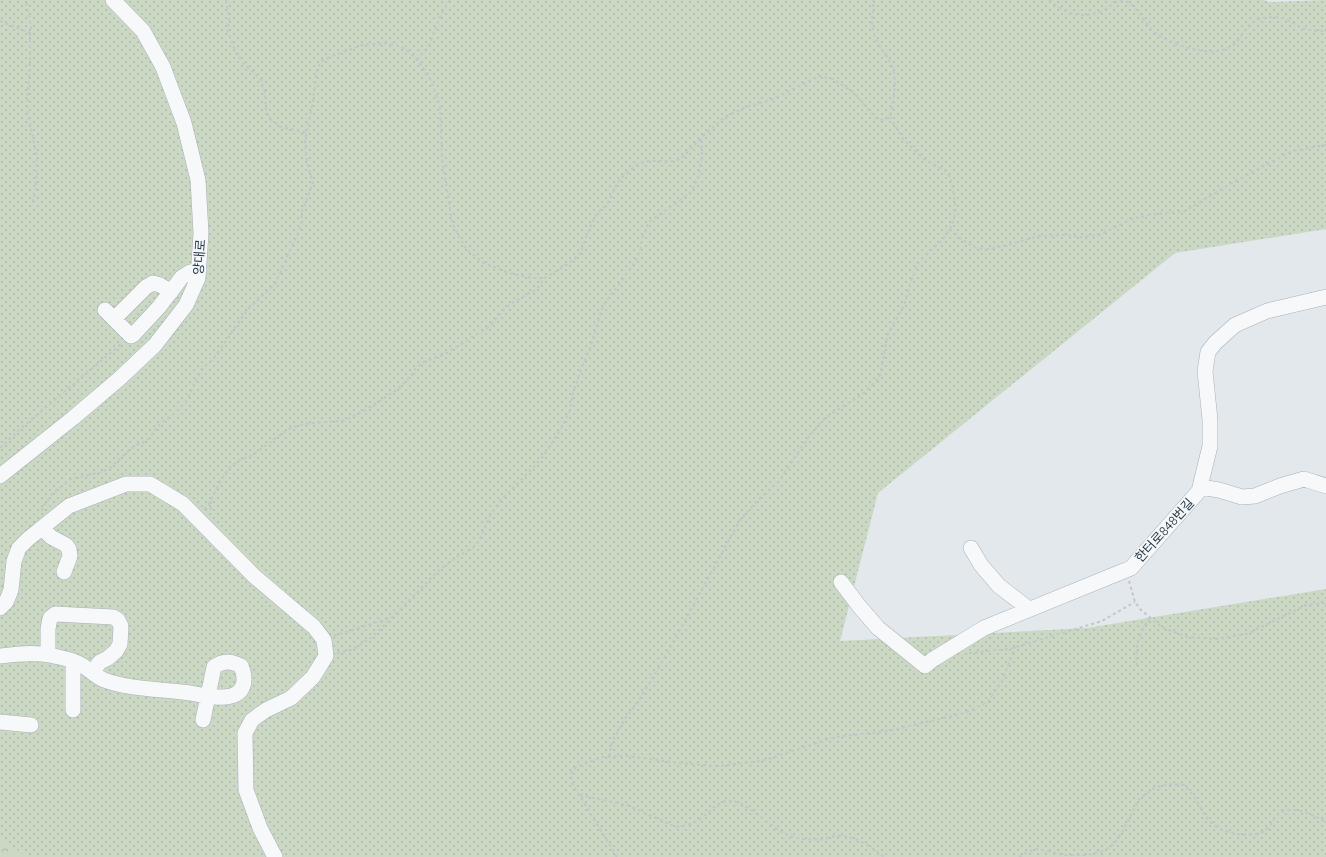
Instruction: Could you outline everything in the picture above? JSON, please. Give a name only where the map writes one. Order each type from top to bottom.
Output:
[{"type":"street","name":"양대로","points":[[0,476],[119,379],[154,345],[186,305],[198,278],[201,233],[198,180],[184,123],[163,67],[143,31],[114,0]]},
{"type":"street","points":[[171,292],[160,285],[153,283],[109,315],[132,335],[171,292],[182,277],[190,272],[199,270]]},
{"type":"street","name":"한터로848번길","points":[[841,582],[878,628],[925,666],[932,660],[984,628],[1131,568],[1199,491],[1210,446],[1210,420],[1205,371],[1208,352],[1215,343],[1235,325],[1267,311],[1326,297]]},
{"type":"street","points":[[1200,487],[1242,497],[1255,496],[1280,486],[1304,480],[1316,482],[1326,486]]},
{"type":"street","points":[[0,608],[6,602],[10,590],[14,561],[19,548],[69,506],[126,484],[150,484],[183,504],[254,576],[314,627],[324,640],[326,656],[313,677],[291,698],[266,710],[252,720],[245,733],[246,790],[260,828],[275,857]]},
{"type":"street","points":[[42,528],[51,537],[66,545],[69,549],[70,556],[64,572]]},
{"type":"street","points":[[971,548],[980,565],[1000,586],[1029,609]]},
{"type":"street","points":[[48,655],[48,629],[50,618],[55,614],[113,617],[118,620],[121,626],[120,644],[116,651],[108,658],[100,662],[92,672]]},
{"type":"street","points":[[0,656],[18,654],[48,655],[78,662],[102,679],[125,686],[209,696],[203,720]]},
{"type":"street","points":[[73,661],[73,710]]},
{"type":"street","points":[[0,722],[31,725]]},
{"type":"path","points":[[26,0],[31,27],[27,109],[37,157],[36,188],[32,206]]},
{"type":"path","points":[[226,0],[229,17],[228,32],[236,53],[245,66],[260,78],[265,93],[266,110],[270,119],[281,126],[306,132]]},
{"type":"path","points":[[417,60],[429,45],[441,14],[450,0]]},
{"type":"path","points":[[609,757],[612,742],[624,720],[639,700],[661,664],[740,520],[759,499],[779,481],[810,435],[825,418],[864,393],[878,378],[883,361],[887,336],[904,305],[918,263],[942,240],[950,229],[954,218],[956,208],[951,179],[946,171],[925,160],[903,139],[890,117],[894,92],[894,69],[874,35],[871,20],[873,0]]},
{"type":"path","points":[[1049,0],[1062,10],[1077,16],[1090,15],[1105,10],[1116,2],[1123,1],[1131,4],[1152,30],[1165,39],[1186,47],[1206,52],[1222,51],[1230,48],[1239,40],[1248,26],[1256,20],[1267,18],[1282,18],[1304,29],[1326,31]]},
{"type":"path","points":[[0,21],[30,33]]},
{"type":"path","points":[[42,528],[40,520],[43,507],[53,494],[71,479],[102,472],[111,467],[134,446],[150,438],[161,422],[173,415],[186,402],[201,370],[214,358],[248,309],[275,284],[301,226],[302,211],[313,183],[307,162],[305,141],[306,132],[314,101],[317,69],[322,61],[332,56],[363,45],[386,43],[400,46],[417,60],[428,76],[440,106],[442,158],[452,222],[458,235],[467,250],[484,263],[509,273],[532,278],[545,278]]},
{"type":"path","points":[[191,512],[208,506],[221,480],[230,467],[240,460],[252,456],[291,428],[304,424],[346,420],[367,409],[398,389],[423,362],[443,355],[488,327],[512,302],[537,289],[545,278],[568,264],[580,254],[590,227],[598,212],[607,205],[617,184],[624,175],[637,165],[648,161],[674,161],[682,158],[701,138],[725,117],[746,107],[771,100],[819,76],[833,79],[852,92],[877,119],[883,120],[890,117]]},
{"type":"path","points":[[326,656],[342,651],[352,650],[372,637],[437,572],[458,556],[474,547],[479,541],[492,514],[501,500],[545,454],[562,427],[570,410],[573,393],[590,348],[603,306],[633,265],[640,252],[642,238],[649,222],[690,193],[698,178],[702,156],[701,138]]},
{"type":"path","points":[[950,229],[961,239],[976,248],[989,249],[1039,236],[1064,235],[1080,237],[1099,235],[1132,219],[1149,214],[1185,211],[1230,184],[1292,151],[1326,145]]},
{"type":"path","points":[[0,448],[63,392],[132,335]]},
{"type":"path","points":[[1131,568],[1129,581],[1135,602],[1141,610],[1163,628],[1188,637],[1217,639],[1247,634],[1306,605],[1326,603]]},
{"type":"path","points":[[969,653],[1015,648],[1102,622],[1135,602]]},
{"type":"path","points":[[324,640],[394,616]]},
{"type":"path","points":[[1137,666],[1136,652],[1138,637],[1150,617]]},
{"type":"path","points":[[617,857],[572,783],[571,774],[573,769],[603,757],[628,756],[678,763],[718,766],[762,761],[835,737],[888,731],[965,713],[988,702],[1002,681],[1015,648]]},
{"type":"path","points":[[1019,857],[1037,849],[1064,855],[1087,855],[1104,851],[1114,844],[1123,831],[1139,799],[1156,787],[1170,784],[1184,785],[1192,794],[1202,813],[1214,825],[1240,835],[1256,835],[1267,829],[1276,815],[1287,810],[1301,810],[1326,822]]},
{"type":"path","points":[[580,795],[627,805],[676,827],[685,826],[698,821],[710,810],[724,802],[733,801],[742,805],[784,834],[806,840],[837,836],[853,838],[875,850],[884,857]]},
{"type":"green space","points":[[0,0],[1264,0],[1269,2],[1326,0],[1326,229],[1175,253],[878,493],[840,641],[1087,628],[1326,589],[1326,857],[0,857]]},
{"type":"green space","points":[[0,838],[27,857],[0,857]]}]
